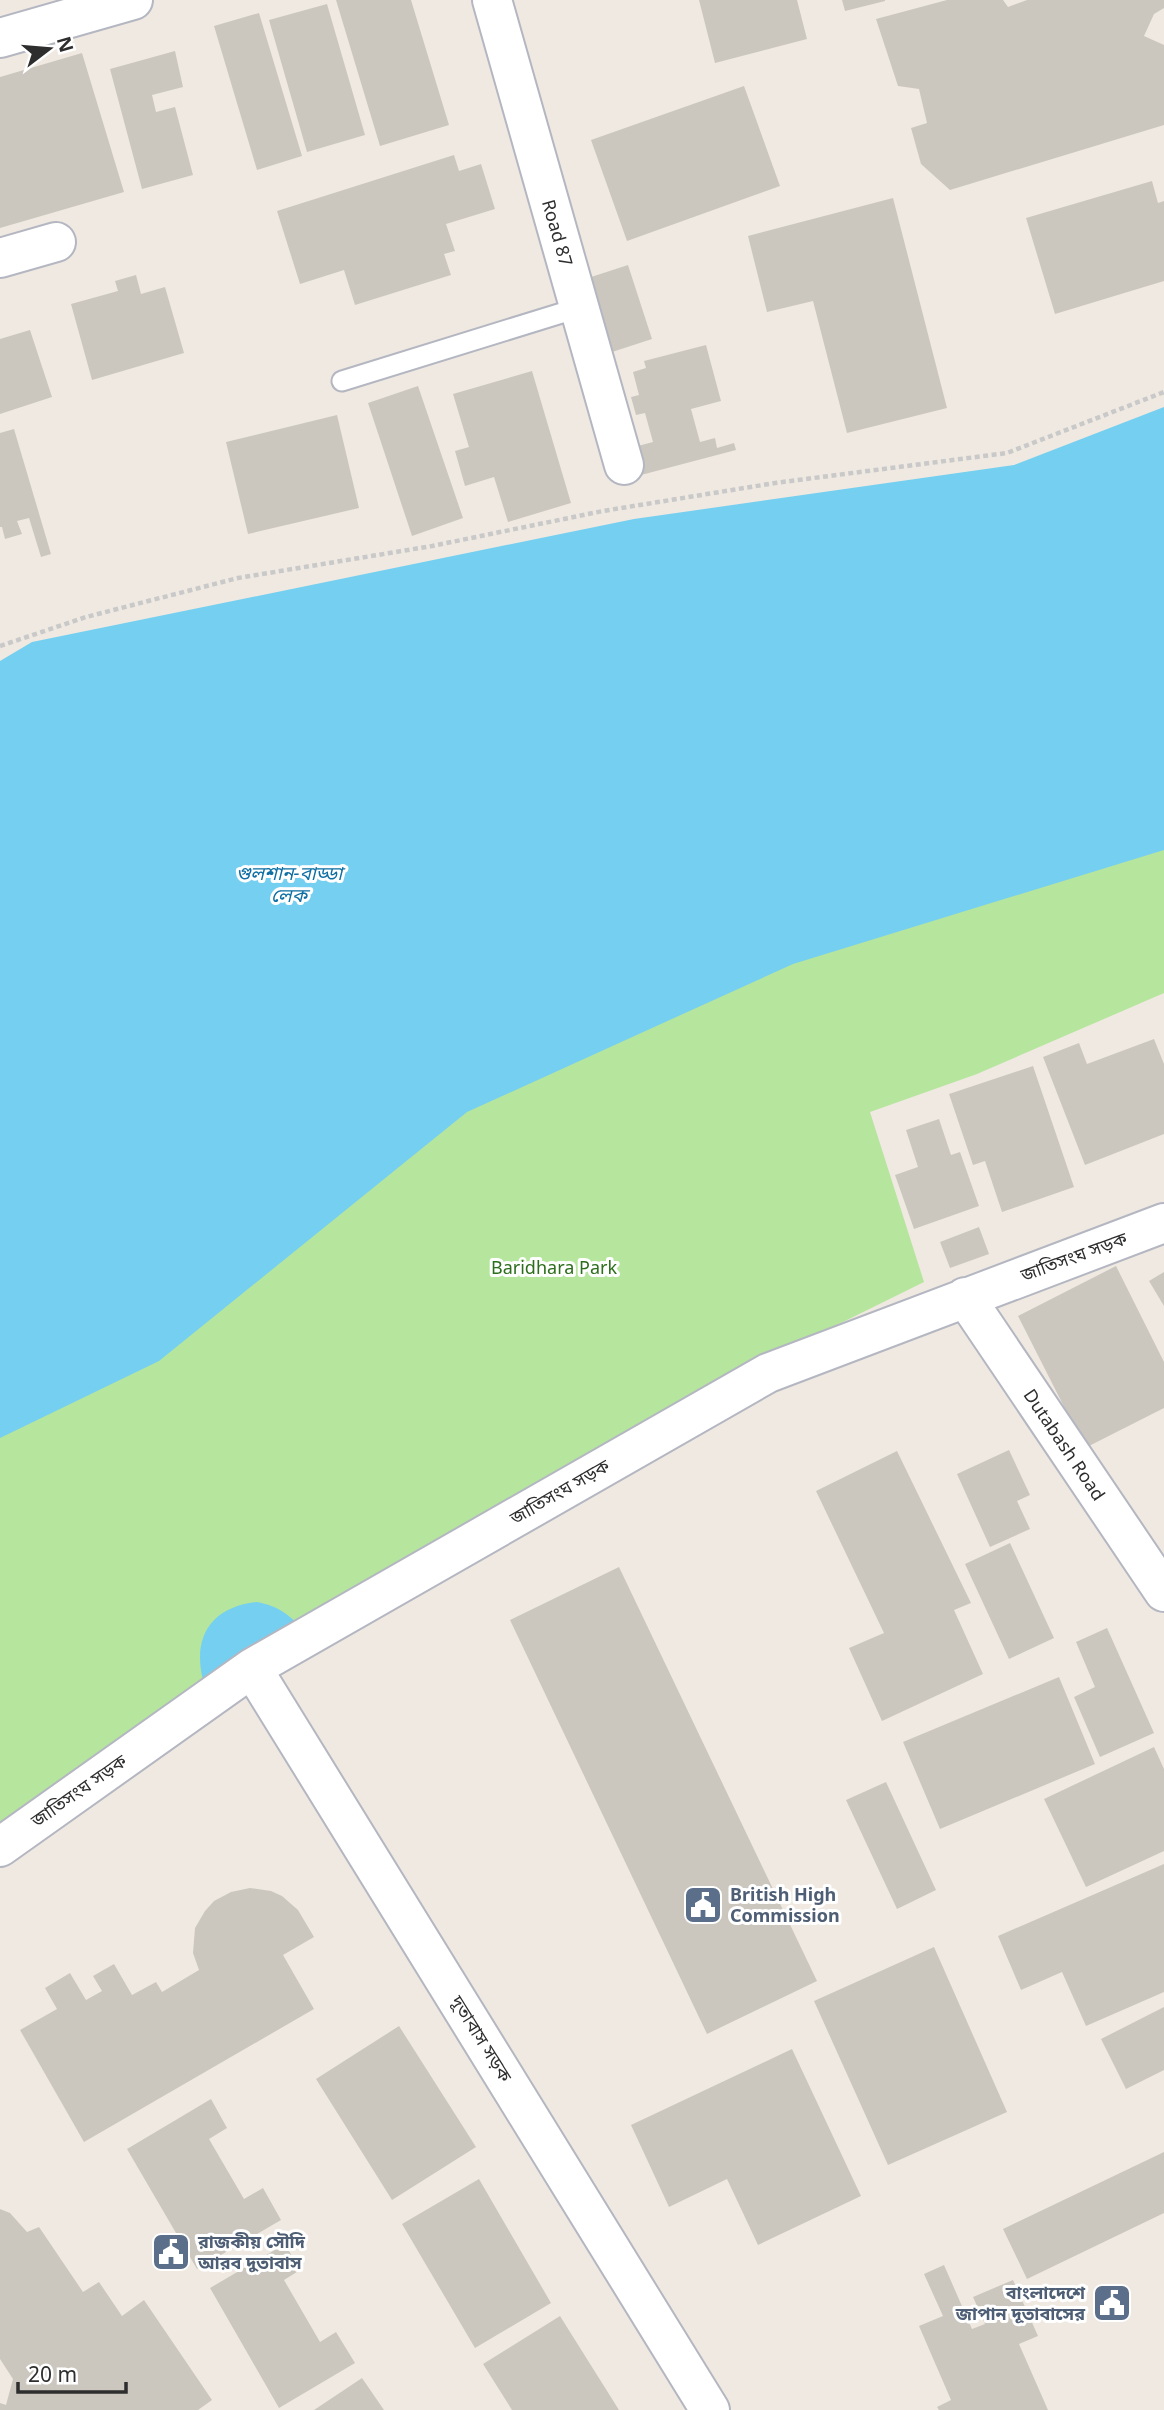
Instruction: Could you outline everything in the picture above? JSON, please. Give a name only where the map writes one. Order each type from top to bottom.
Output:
[{"type":"street","points":[[0,38],[133,0]]},
{"type":"street","name":"Road 87","points":[[492,0],[624,465]]},
{"type":"street","points":[[0,258],[56,242]]},
{"type":"street","name":"জাতিসংঘ সড়ক","points":[[0,1847],[252,1668],[768,1373],[1164,1223]]},
{"type":"street","name":"Dutabash Road","points":[[965,1297],[1164,1592]]},
{"type":"street","name":"দূতাবাস সড়ক","points":[[252,1668],[710,2410]]},
{"type":"lane","points":[[342,381],[578,307]]},
{"type":"path","points":[[0,646],[86,617],[238,578],[432,546],[630,507],[775,483],[1007,453],[1164,392]]},
{"type":"green space","name":"Baridhara Park","points":[[1164,844],[1164,993],[977,1074],[870,1112],[924,1282],[762,1362],[0,1831],[0,1437],[454,1109],[781,962]]},
{"type":"water","name":"গুলশান-বাড্ডা লেক","points":[[1164,407],[1164,850],[793,964],[467,1112],[159,1361],[0,1438],[0,661],[32,642],[634,519],[1014,465]]},
{"type":"water","points":[[257,1602],[282,1611],[302,1629],[203,1680],[200,1650],[209,1626],[228,1610]]},
{"type":"building","points":[[336,0],[411,0],[449,125],[380,146]]},
{"type":"building","points":[[699,0],[797,0],[807,39],[715,63]]},
{"type":"building","points":[[842,0],[885,0],[885,1],[845,11]]},
{"type":"building","points":[[947,0],[1003,0],[1008,7],[1027,0],[1164,0],[1164,8],[1154,14],[1144,36],[1164,45],[1164,125],[950,190],[921,164],[911,128],[927,123],[919,89],[898,86],[876,19]]},
{"type":"building","points":[[327,4],[365,135],[307,152],[269,20]]},
{"type":"building","points":[[259,13],[302,156],[257,170],[214,26]]},
{"type":"building","points":[[175,51],[183,87],[152,95],[156,112],[175,107],[193,175],[142,189],[110,69]]},
{"type":"building","points":[[82,53],[124,192],[0,228],[0,77]]},
{"type":"building","points":[[744,86],[780,186],[627,241],[591,140]]},
{"type":"building","points":[[454,155],[459,171],[481,164],[495,209],[446,224],[455,251],[444,254],[451,275],[355,305],[344,270],[300,284],[277,211]]},
{"type":"building","points":[[1152,181],[1158,203],[1164,201],[1164,281],[1055,314],[1026,218]]},
{"type":"building","points":[[893,198],[947,408],[847,433],[813,301],[767,312],[748,236]]},
{"type":"building","points":[[628,265],[652,339],[609,353],[585,279]]},
{"type":"building","points":[[136,275],[141,294],[165,287],[184,353],[92,380],[71,304],[118,291],[115,281]]},
{"type":"building","points":[[30,330],[52,397],[0,414],[0,339]]},
{"type":"building","points":[[706,345],[721,401],[691,409],[700,442],[715,438],[717,448],[734,443],[736,450],[641,475],[634,447],[653,442],[645,413],[636,415],[631,397],[639,395],[633,372],[646,368],[644,361]]},
{"type":"building","points":[[532,371],[571,503],[508,522],[494,477],[465,486],[455,451],[469,447],[453,394]]},
{"type":"building","points":[[418,386],[463,518],[412,536],[368,403]]},
{"type":"building","points":[[337,415],[359,508],[248,534],[226,442]]},
{"type":"building","points":[[14,429],[51,554],[41,557],[29,518],[17,521],[22,534],[5,539],[0,527],[0,433]]},
{"type":"building","points":[[1154,1039],[1164,1064],[1164,1134],[1085,1165],[1043,1057],[1079,1043],[1087,1064]]},
{"type":"building","points":[[1033,1066],[1074,1187],[1002,1212],[985,1161],[973,1165],[949,1094]]},
{"type":"building","points":[[939,1119],[951,1155],[960,1152],[979,1206],[914,1229],[895,1175],[918,1167],[906,1130]]},
{"type":"building","points":[[979,1227],[989,1254],[950,1268],[940,1242]]},
{"type":"building","points":[[1116,1266],[1164,1362],[1164,1408],[1085,1448],[1018,1316]]},
{"type":"building","points":[[1164,1272],[1164,1306],[1149,1281]]},
{"type":"building","points":[[1009,1450],[1030,1495],[1017,1501],[1030,1529],[990,1547],[957,1474]]},
{"type":"building","points":[[897,1451],[971,1603],[954,1610],[983,1674],[882,1721],[849,1648],[884,1633],[816,1491]]},
{"type":"building","points":[[1010,1543],[1054,1638],[1009,1659],[965,1564]]},
{"type":"building","points":[[619,1567],[817,1981],[707,2034],[510,1620]]},
{"type":"building","points":[[1107,1628],[1154,1733],[1100,1757],[1074,1697],[1095,1687],[1076,1642]]},
{"type":"building","points":[[1059,1677],[1095,1764],[940,1829],[903,1742]]},
{"type":"building","points":[[1154,1747],[1164,1769],[1164,1851],[1086,1887],[1044,1799]]},
{"type":"building","points":[[886,1782],[936,1890],[897,1909],[846,1800]]},
{"type":"building","points":[[1164,1864],[1164,1992],[1086,2026],[1062,1972],[1021,1990],[998,1936]]},
{"type":"building","points":[[250,1888],[271,1891],[282,1896],[298,1910],[314,1937],[283,1955],[314,2009],[84,2142],[20,2030],[57,2009],[45,1988],[70,1973],[86,2000],[102,1991],[93,1976],[114,1964],[132,1995],[156,1982],[162,1992],[199,1970],[193,1953],[195,1928],[205,1911],[214,1901],[231,1892]]},
{"type":"building","points":[[934,1947],[1007,2112],[888,2165],[814,2001]]},
{"type":"building","points":[[1164,2007],[1164,2070],[1126,2089],[1101,2039]]},
{"type":"building","points":[[399,2026],[476,2147],[392,2200],[316,2079]]},
{"type":"building","points":[[792,2049],[861,2196],[758,2245],[727,2179],[669,2207],[631,2125]]},
{"type":"building","points":[[211,2099],[227,2128],[209,2139],[244,2199],[263,2188],[281,2220],[197,2269],[127,2149]]},
{"type":"building","points":[[1164,2152],[1164,2213],[1027,2279],[1003,2229]]},
{"type":"building","points":[[479,2179],[551,2303],[475,2348],[402,2224]]},
{"type":"building","points":[[0,2209],[10,2213],[27,2232],[39,2227],[83,2292],[99,2282],[122,2316],[144,2300],[212,2400],[198,2410],[0,2410],[0,2403],[6,2405],[13,2379],[0,2359]]},
{"type":"building","points":[[285,2244],[300,2270],[284,2280],[320,2342],[336,2332],[355,2363],[279,2408],[210,2288]]},
{"type":"building","points":[[944,2265],[972,2329],[985,2324],[973,2297],[1013,2280],[1038,2336],[1019,2344],[1048,2410],[939,2410],[937,2407],[951,2400],[919,2326],[943,2316],[924,2274]]},
{"type":"building","points":[[560,2316],[619,2410],[512,2410],[483,2364]]},
{"type":"building","points":[[362,2378],[384,2410],[314,2410]]},
{"type":"place","name":"British High Commission","points":[[703,1905]]},
{"type":"place","name":"রাজকীয় সৌদি আরব দুতাবাস","points":[[171,2252]]},
{"type":"place","name":"বাংলাদেশে জাপান দূতাবাসের","points":[[1112,2303]]}]
